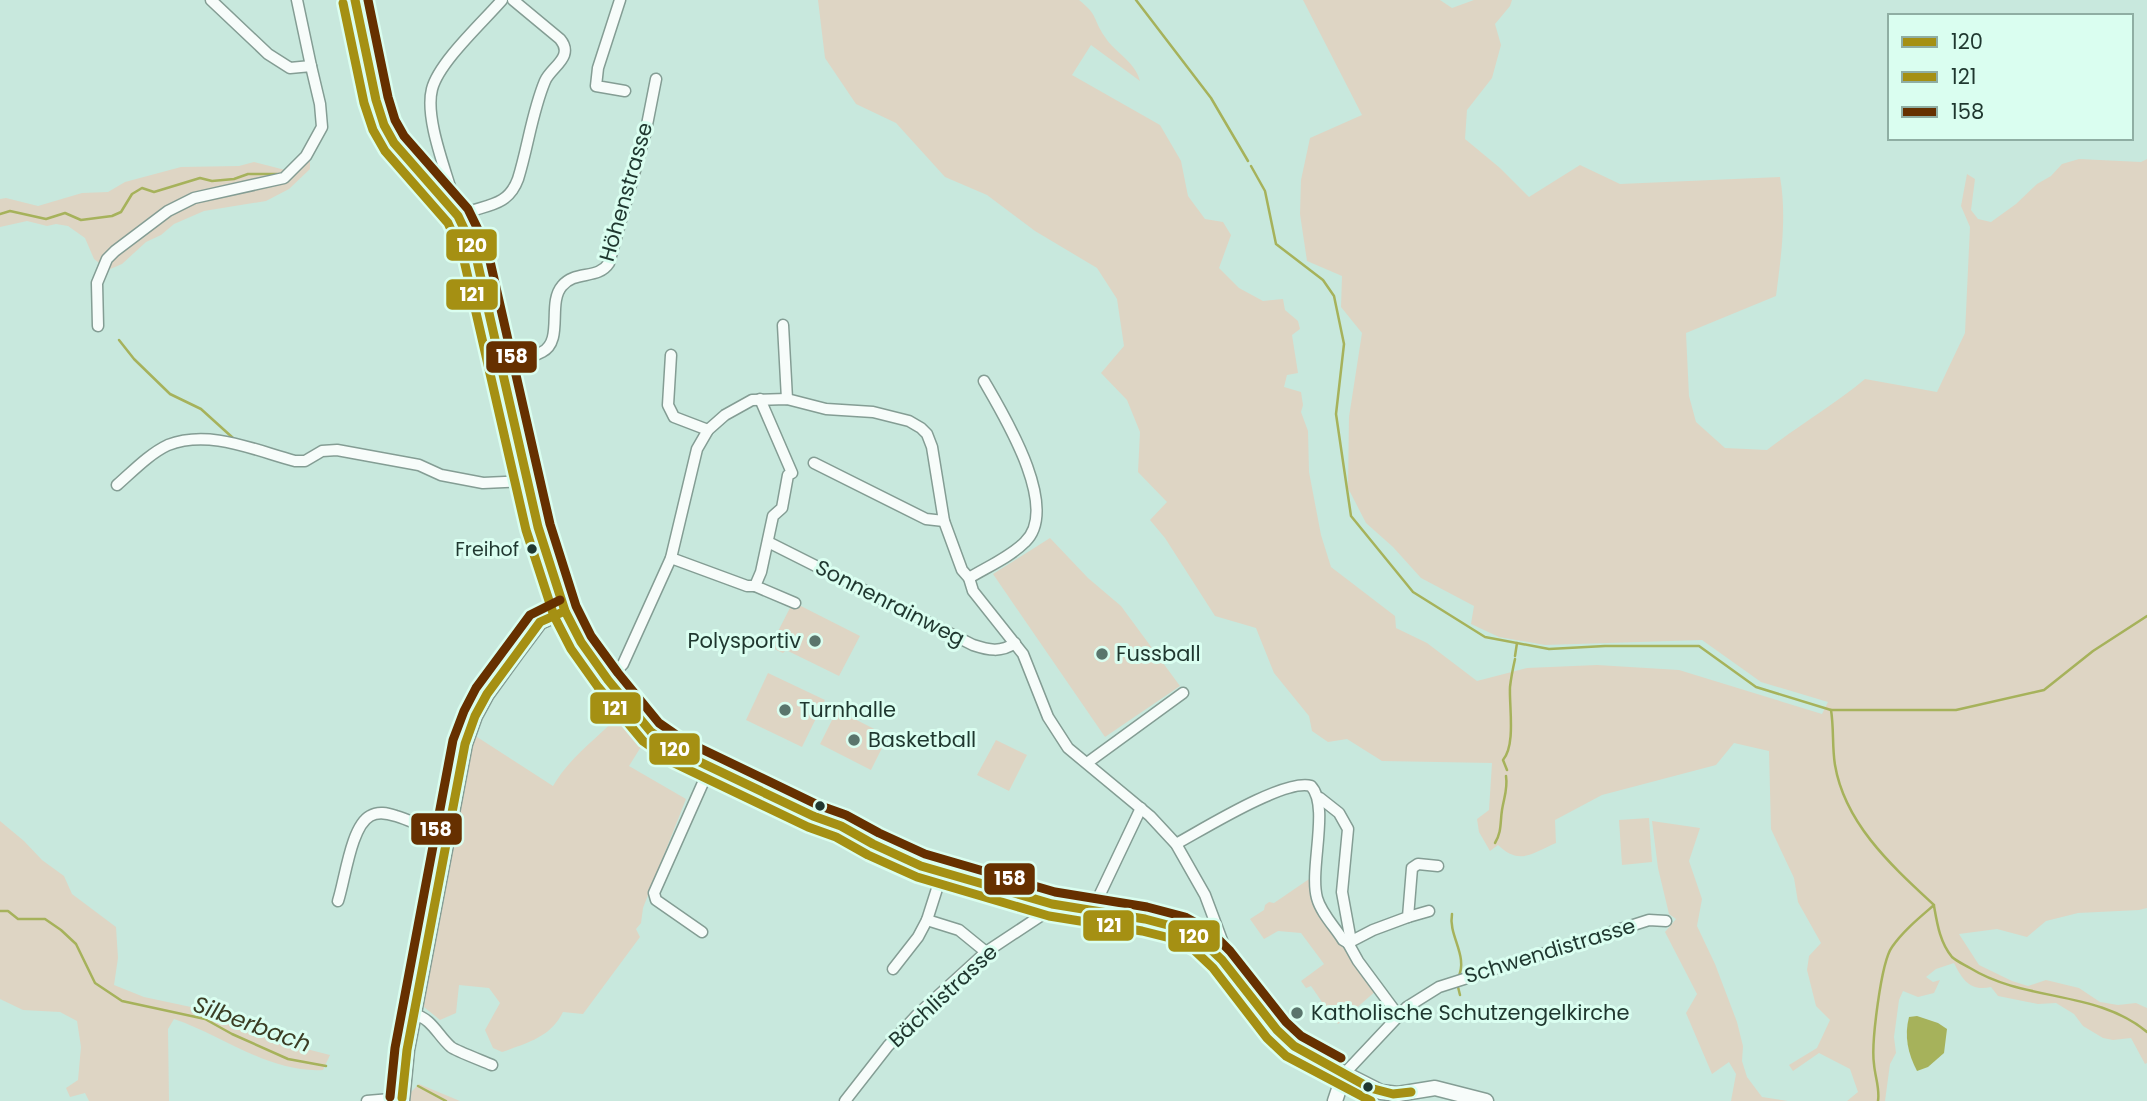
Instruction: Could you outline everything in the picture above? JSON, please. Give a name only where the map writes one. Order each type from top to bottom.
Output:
[{"type":"street","points":[[211,0],[268,54],[290,68],[311,66]]},
{"type":"street","points":[[98,326],[97,283],[107,260],[116,251],[168,211],[194,198],[284,178],[306,156],[318,136],[322,116],[297,0]]},
{"type":"street","points":[[355,0],[384,125],[394,143],[458,216],[475,252],[527,481],[545,551],[565,611],[581,642],[608,680],[661,741],[813,816],[841,826],[892,853],[942,873],[1052,904],[1145,919],[1179,928],[1201,940],[1222,960],[1285,1039],[1306,1054],[1381,1093],[1398,1094],[1435,1088],[1486,1101]]},
{"type":"street","points":[[445,201],[451,193],[431,111],[432,90],[443,67],[502,0]]},
{"type":"street","points":[[458,216],[502,201],[513,192],[524,161],[544,83],[564,57],[564,43],[513,0]]},
{"type":"street","points":[[620,0],[601,60],[596,86],[625,92]]},
{"type":"street","name":"Höhenstrasse","points":[[499,364],[540,354],[547,349],[552,338],[556,299],[562,286],[575,277],[597,273],[610,262],[643,144],[656,79]]},
{"type":"street","points":[[783,325],[787,400]]},
{"type":"street","points":[[671,355],[668,405],[670,413],[708,430]]},
{"type":"street","points":[[969,578],[1025,542],[1033,529],[1035,517],[1030,477],[1021,447],[984,381]]},
{"type":"street","points":[[755,586],[773,516],[782,508],[788,475],[792,473],[760,399]]},
{"type":"street","points":[[608,680],[623,664],[671,558],[695,457],[708,430],[735,408],[760,399],[787,400],[826,409],[895,416],[921,428],[927,434],[932,447],[944,521],[961,570],[969,578],[973,591],[1015,643],[1031,671],[1048,718],[1060,738],[1142,808],[1176,844],[1205,895],[1226,951],[1222,960]]},
{"type":"street","points":[[117,485],[166,446],[190,438],[211,439],[295,461],[305,461],[322,451],[337,450],[419,465],[441,475],[483,483],[527,481]]},
{"type":"street","points":[[814,463],[926,519],[944,521]]},
{"type":"street","name":"Sonnenrainweg","points":[[768,542],[973,645],[993,651],[1015,643]]},
{"type":"street","points":[[671,558],[747,586],[755,586],[795,603]]},
{"type":"street","points":[[367,1101],[402,1099],[405,1060],[447,834],[463,753],[475,716],[493,685],[541,622],[565,611]]},
{"type":"street","points":[[1087,763],[1183,693]]},
{"type":"street","points":[[702,932],[654,896],[710,767]]},
{"type":"street","points":[[1176,844],[1285,788],[1311,786],[1320,798],[1339,813],[1348,829],[1342,892],[1350,936],[1348,943]]},
{"type":"street","points":[[1320,798],[1315,874],[1317,896],[1343,940],[1348,943],[1398,1015]]},
{"type":"street","points":[[1092,911],[1142,808]]},
{"type":"street","points":[[338,901],[355,837],[363,821],[371,815],[383,813],[395,816],[447,834]]},
{"type":"street","points":[[1408,916],[1412,867],[1418,864],[1438,866]]},
{"type":"street","points":[[893,970],[918,937],[927,920],[942,873]]},
{"type":"street","name":"Bächlistrasse","points":[[845,1101],[888,1046],[986,952],[1051,909],[1052,904]]},
{"type":"street","points":[[1348,943],[1408,916],[1429,911]]},
{"type":"street","points":[[927,920],[959,930],[986,952]]},
{"type":"street","name":"Schwendistrasse","points":[[1344,1074],[1398,1015],[1420,997],[1455,981],[1649,920],[1666,921]]},
{"type":"street","points":[[413,1014],[419,1015],[438,1029],[452,1048],[492,1065]]},
{"type":"street","points":[[1335,1101],[1344,1074]]},
{"type":"shaded area","points":[[818,0],[1079,0],[1090,10],[1109,43],[1134,68],[1140,81],[1091,45],[1072,75],[1160,125],[1181,161],[1188,196],[1205,219],[1223,222],[1231,235],[1219,268],[1239,288],[1263,301],[1283,299],[1285,310],[1298,321],[1300,329],[1292,335],[1298,373],[1287,375],[1284,387],[1301,392],[1301,412],[1308,431],[1309,472],[1321,535],[1331,567],[1395,616],[1396,628],[1427,643],[1477,681],[1527,668],[1597,665],[1679,670],[1822,714],[1828,702],[1761,682],[1702,640],[1545,645],[1499,637],[1471,624],[1474,606],[1421,578],[1393,547],[1366,523],[1348,488],[1349,417],[1362,333],[1341,307],[1342,276],[1307,261],[1300,214],[1301,180],[1310,138],[1362,115],[1303,0],[1440,0],[1452,8],[1474,0],[1512,0],[1495,24],[1501,45],[1492,78],[1467,110],[1465,139],[1529,197],[1580,165],[1620,184],[1780,177],[1783,222],[1776,296],[1686,333],[1689,396],[1696,422],[1725,448],[1767,450],[1865,379],[1937,392],[1965,333],[1970,227],[1961,206],[1967,174],[1975,179],[1971,210],[1978,219],[1991,222],[2037,184],[2051,176],[2062,164],[2079,159],[2141,162],[2147,159],[2147,908],[2078,913],[2046,921],[2027,937],[1997,929],[1959,934],[1979,965],[2012,981],[2028,986],[2046,980],[2079,988],[2100,1002],[2118,1005],[2136,1003],[2147,1008],[2147,1063],[2145,1064],[2131,1038],[2103,1038],[2083,1026],[2074,1014],[2056,1003],[2038,1004],[1998,996],[1991,987],[1972,986],[1954,963],[1936,969],[1926,977],[1933,982],[1940,980],[1934,993],[1918,997],[1903,991],[1899,1000],[1894,1037],[1896,1053],[1890,1064],[1885,1101],[1847,1101],[1858,1092],[1850,1069],[1819,1053],[1793,1071],[1789,1065],[1817,1048],[1830,1020],[1816,1006],[1807,970],[1809,956],[1821,943],[1798,902],[1794,878],[1771,829],[1769,751],[1734,743],[1716,765],[1602,795],[1555,820],[1556,843],[1533,854],[1520,856],[1513,855],[1498,845],[1490,851],[1479,832],[1477,819],[1489,810],[1492,763],[1382,761],[1347,739],[1328,742],[1312,731],[1309,716],[1274,673],[1256,628],[1215,616],[1165,538],[1150,520],[1167,502],[1138,472],[1140,432],[1127,400],[1101,373],[1124,346],[1117,299],[1097,268],[1035,231],[987,195],[945,177],[896,123],[856,104],[825,58]]},
{"type":"shaded area","points":[[310,155],[310,169],[289,189],[266,201],[204,211],[174,224],[161,235],[146,242],[122,264],[108,270],[94,259],[85,238],[68,226],[47,226],[27,221],[0,227],[0,199],[38,206],[82,193],[108,192],[125,182],[181,167],[239,166],[254,162],[293,172]]},
{"type":"shaded area","name":"Fussball","points":[[1050,538],[1088,578],[1121,606],[1180,686],[1105,737],[993,574]]},
{"type":"shaded area","name":"Polysportiv","points":[[793,602],[860,636],[839,676],[786,650],[783,653],[770,647]]},
{"type":"shaded area","name":"Turnhalle","points":[[768,673],[825,700],[802,747],[746,720]]},
{"type":"shaded area","name":"Basketball","points":[[837,710],[888,736],[871,770],[820,744]]},
{"type":"shaded area","points":[[621,714],[644,742],[629,766],[686,799],[643,908],[641,923],[636,929],[640,937],[583,1014],[563,1012],[545,1033],[502,1052],[493,1048],[485,1030],[500,1003],[489,988],[459,985],[456,1013],[440,1020],[419,1003],[474,735],[553,786],[575,757]]},
{"type":"shaded area","points":[[996,740],[1027,755],[1009,791],[977,775]]},
{"type":"shaded area","points":[[1649,818],[1652,862],[1622,865],[1619,820]]},
{"type":"shaded area","points":[[0,821],[42,860],[64,876],[72,894],[116,927],[118,958],[114,985],[144,997],[191,1007],[283,1043],[330,1055],[323,1070],[284,1066],[265,1060],[174,1019],[168,1029],[169,1101],[89,1101],[85,1093],[70,1097],[66,1088],[78,1080],[81,1047],[77,1021],[60,1012],[23,1010],[0,999]]},
{"type":"shaded area","points":[[1652,821],[1700,828],[1689,861],[1702,899],[1697,926],[1737,1022],[1747,1077],[1762,1097],[1788,1101],[1731,1101],[1736,1074],[1729,1062],[1712,1074],[1686,1013],[1697,994],[1665,932],[1676,919],[1669,914],[1658,868]]},
{"type":"shaded area","points":[[1315,875],[1321,900],[1377,990],[1338,1024],[1320,1004],[1322,1002],[1311,986],[1306,988],[1301,981],[1324,964],[1301,933],[1278,931],[1264,939],[1250,919],[1264,910],[1269,902],[1274,903]]},
{"type":"shaded area","points":[[1917,1016],[1947,1029],[1944,1053],[1928,1067],[1917,1071],[1909,1051],[1907,1031],[1909,1017]]},
{"type":"shaded area","points":[[419,1084],[460,1101],[409,1101],[406,1097]]},
{"type":"waterway","points":[[1136,0],[1211,98],[1248,161]]},
{"type":"waterway","points":[[1251,166],[1265,191],[1276,244],[1323,280],[1334,296],[1344,344],[1336,414],[1351,516],[1413,592],[1485,637],[1549,649],[1699,646],[1756,687],[1831,710],[1956,710],[2044,690],[2093,651],[2147,616]]},
{"type":"waterway","points":[[0,214],[10,211],[46,219],[65,213],[81,220],[112,216],[121,212],[132,194],[142,188],[154,192],[200,178],[212,181],[234,179],[248,174],[277,174]]},
{"type":"waterway","points":[[119,340],[134,359],[170,394],[201,409],[233,438]]},
{"type":"waterway","points":[[1515,656],[1517,643]]},
{"type":"waterway","points":[[1507,770],[1503,760],[1511,735],[1510,687],[1515,659]]},
{"type":"waterway","points":[[1831,710],[1835,765],[1849,806],[1872,842],[1934,905],[1896,941],[1884,969],[1873,1054],[1878,1101]]},
{"type":"waterway","points":[[1495,843],[1500,831],[1506,776]]},
{"type":"waterway","points":[[1934,906],[1945,946],[1958,961],[1991,979],[2106,1009],[2147,1032]]},
{"type":"waterway","name":"Silberbach","points":[[0,911],[8,911],[18,919],[45,919],[61,930],[76,944],[95,983],[122,1001],[205,1019],[288,1059],[326,1066]]},
{"type":"waterway","points":[[1452,914],[1461,962],[1458,978]]},
{"type":"waterway","points":[[1458,987],[1460,995]]},
{"type":"waterway","name":"Silberbach","points":[[418,1086],[446,1101]]},
{"type":"transit line","name":"120","points":[[355,0],[376,100],[384,125],[394,143],[458,216],[475,252],[538,527],[565,611],[581,642],[608,680],[651,732],[679,752],[921,866],[1052,904],[1145,919],[1179,928],[1201,940],[1222,960],[1277,1030],[1294,1046],[1370,1088],[1393,1094],[1411,1092]]},
{"type":"transit line","name":"158","points":[[368,0],[395,120],[404,136],[468,209],[487,248],[550,524],[576,606],[591,636],[659,723],[685,741],[925,854],[1055,892],[1147,907],[1185,917],[1209,930],[1230,951],[1286,1022],[1301,1036],[1341,1058]]},
{"type":"transit line","name":"121","points":[[343,3],[364,103],[373,130],[385,151],[448,223],[463,256],[526,530],[554,616],[571,649],[598,687],[643,741],[674,763],[917,877],[1049,916],[1174,939],[1194,950],[1213,968],[1267,1038],[1286,1056],[1371,1101]]},
{"type":"transit line","name":"158","points":[[390,1097],[395,1048],[453,740],[476,688],[530,615],[560,600]]},
{"type":"transit line","name":"120","points":[[402,1098],[407,1050],[465,744],[475,716],[487,694],[540,622],[565,611]]},
{"type":"place","name":"Freihof","points":[[532,549]]},
{"type":"place","name":"Polysportiv","points":[[815,641]]},
{"type":"place","name":"Fussball","points":[[1102,654]]},
{"type":"place","name":"Turnhalle","points":[[785,710]]},
{"type":"place","name":"Basketball","points":[[854,740]]},
{"type":"place","name":"Katholische Schutzengelkirche","points":[[1297,1013]]}]
